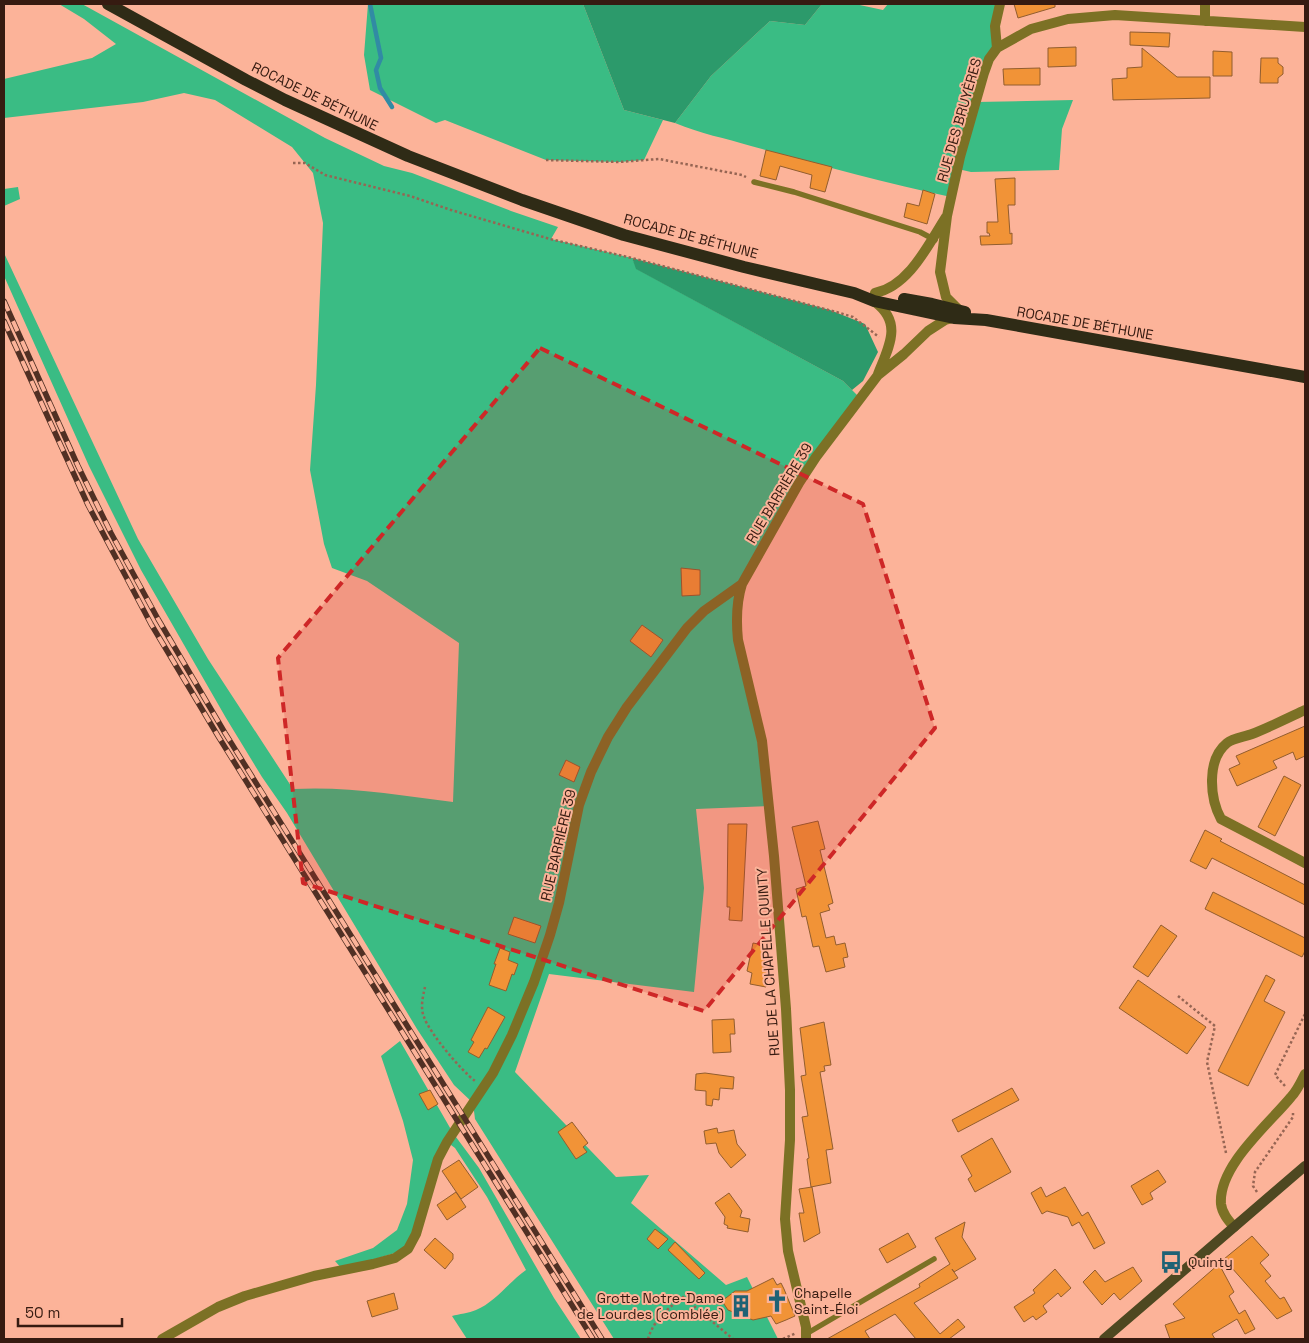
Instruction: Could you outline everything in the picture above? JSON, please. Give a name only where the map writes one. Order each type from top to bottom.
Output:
[{"type":"main road","name":"ROCADE DE BÉTHUNE","points":[[108,4],[285,100],[382,144],[462,178],[555,212],[624,234],[744,267],[854,293],[986,320],[1305,377]]},
{"type":"main road","points":[[1104,1339],[1305,1166]]},
{"type":"street","name":"RUE DES BRUYÈRES","points":[[956,314],[946,297],[940,272],[947,216],[960,157],[984,73],[989,59],[998,48],[995,26],[1000,4]]},
{"type":"street","points":[[1205,4],[1205,21]]},
{"type":"street","points":[[998,48],[1032,30],[1068,19],[1114,15],[1305,27]]},
{"type":"street","name":"RUE DES BRUYÈRES","points":[[874,297],[886,291],[915,266],[947,216]]},
{"type":"street","name":"RUE BARRIÈRE 39","points":[[874,297],[889,316],[892,331],[889,346],[878,375]]},
{"type":"street","name":"RUE BARRIÈRE 39","points":[[162,1339],[218,1307],[245,1296],[314,1276],[395,1258],[408,1249],[416,1234],[441,1152],[493,1073],[512,1035],[540,964],[559,903],[579,806],[588,780],[604,744],[626,706],[687,628],[704,611],[742,584],[807,470],[878,375],[928,331],[956,314]]},
{"type":"street","name":"RUE DE LA CHAPELLE QUINTY","points":[[742,584],[738,599],[736,623],[738,640],[762,741],[786,1009],[790,1090],[790,1140],[786,1219],[788,1251],[806,1336]]},
{"type":"street","points":[[1305,710],[1252,734],[1228,742],[1220,751],[1212,774],[1212,793],[1221,819],[1305,863]]},
{"type":"street","points":[[1234,1227],[1226,1218],[1221,1206],[1221,1195],[1230,1170],[1293,1095],[1305,1074]]},
{"type":"lane","points":[[754,182],[794,192],[920,232],[944,243]]},
{"type":"lane","points":[[806,1336],[934,1259]]},
{"type":"path","points":[[546,160],[619,162],[658,159],[742,175],[754,182]]},
{"type":"path","points":[[292,163],[305,163],[325,175],[410,196],[550,239],[632,258],[840,313],[853,317],[889,346]]},
{"type":"path","points":[[425,987],[422,1002],[423,1017],[436,1038],[468,1076],[483,1088]]},
{"type":"path","points":[[1178,996],[1215,1026],[1207,1062],[1230,1170]]},
{"type":"path","points":[[1264,1202],[1253,1186],[1255,1172],[1293,1117],[1293,1095],[1275,1075],[1305,1014]]},
{"type":"path","points":[[648,1339],[650,1330],[670,1307],[683,1297],[733,1339]]},
{"type":"highlighted area","points":[[540,348],[863,504],[935,728],[704,1011],[303,883],[278,658]]},
{"type":"green space","points":[[59,4],[82,4],[325,138],[384,166],[412,173],[558,227],[551,239],[632,258],[637,269],[843,381],[860,398],[816,457],[742,584],[736,610],[768,806],[696,809],[704,888],[694,992],[549,974],[515,1072],[616,1177],[649,1175],[631,1203],[726,1285],[747,1277],[778,1339],[614,1339],[475,1119],[473,1103],[454,1085],[417,1029],[287,813],[262,777],[226,718],[141,570],[89,466],[4,276],[4,253],[138,539],[208,659],[293,789],[353,790],[453,802],[459,643],[367,581],[332,568],[324,544],[310,470],[316,385],[323,223],[313,173],[292,147],[215,100],[184,93],[143,102],[4,118],[4,79],[92,58],[116,44],[84,19]]},
{"type":"green space","points":[[368,4],[583,4],[624,110],[663,120],[644,160],[619,162],[546,160],[445,120],[436,123],[370,90],[364,55]]},
{"type":"green space","points":[[583,4],[822,4],[805,25],[770,21],[711,76],[675,123],[624,110]]},
{"type":"green space","points":[[822,4],[855,4],[883,10],[888,4],[1000,4],[997,48],[976,102],[1073,100],[1062,129],[1059,170],[971,172],[958,169],[951,197],[826,166],[704,133],[675,123],[711,76],[770,21],[805,25]]},
{"type":"green space","points":[[18,187],[20,199],[4,206],[4,189]]},
{"type":"green space","points":[[632,258],[830,310],[865,324],[878,352],[863,381],[852,390],[843,381],[636,269]]},
{"type":"green space","points":[[400,1041],[453,1133],[479,1168],[554,1298],[581,1339],[467,1339],[452,1316],[473,1311],[483,1306],[526,1270],[487,1197],[455,1148],[447,1142],[408,1249],[342,1269],[335,1261],[373,1248],[397,1230],[407,1204],[413,1160],[403,1121],[381,1056]]},
{"type":"building","points":[[1014,4],[1055,4],[1055,7],[1018,18]]},
{"type":"building","points":[[1130,32],[1170,33],[1169,47],[1130,45]]},
{"type":"building","points":[[1076,47],[1076,66],[1048,67],[1048,48]]},
{"type":"building","points":[[1142,48],[1177,77],[1210,77],[1210,98],[1113,100],[1112,79],[1127,78],[1127,68],[1142,67]]},
{"type":"building","points":[[1213,51],[1232,52],[1232,76],[1213,76]]},
{"type":"building","points":[[1261,58],[1278,58],[1278,63],[1283,67],[1283,74],[1278,78],[1278,83],[1260,83]]},
{"type":"building","points":[[1040,68],[1040,85],[1004,85],[1003,69]]},
{"type":"building","points":[[766,150],[832,167],[825,192],[810,188],[812,175],[780,166],[776,180],[760,176]]},
{"type":"building","points":[[1015,178],[1015,205],[1008,205],[1012,244],[981,245],[980,236],[990,236],[987,233],[987,222],[998,222],[995,179]]},
{"type":"building","points":[[923,190],[935,194],[927,224],[904,217],[907,203],[919,206]]},
{"type":"building","points":[[681,568],[700,570],[700,595],[682,596]]},
{"type":"building","points":[[642,625],[663,640],[651,657],[630,641]]},
{"type":"building","points":[[1305,726],[1305,756],[1296,760],[1293,752],[1273,761],[1277,768],[1237,786],[1229,769],[1240,764],[1236,756]]},
{"type":"building","points":[[566,760],[580,767],[574,782],[559,775]]},
{"type":"building","points":[[1284,776],[1301,785],[1275,836],[1258,827]]},
{"type":"building","points":[[818,821],[825,849],[820,850],[833,903],[828,905],[830,910],[820,913],[826,938],[834,936],[836,945],[845,943],[848,957],[843,958],[845,967],[826,972],[819,946],[813,947],[806,916],[802,917],[796,889],[806,886],[792,827]]},
{"type":"building","points":[[728,824],[747,824],[742,921],[729,920],[730,907],[727,907]]},
{"type":"building","points":[[1205,830],[1222,839],[1220,841],[1305,885],[1305,905],[1212,858],[1206,869],[1190,861]]},
{"type":"building","points":[[1213,892],[1305,938],[1305,951],[1302,957],[1205,909]]},
{"type":"building","points":[[514,917],[541,926],[535,943],[508,934]]},
{"type":"building","points":[[1161,925],[1177,936],[1148,977],[1133,967]]},
{"type":"building","points":[[753,943],[768,946],[763,967],[769,968],[766,987],[750,984],[752,973],[747,971]]},
{"type":"building","points":[[500,948],[510,952],[508,960],[518,964],[506,991],[489,985]]},
{"type":"building","points":[[1266,975],[1275,980],[1264,1001],[1285,1012],[1248,1086],[1218,1071]]},
{"type":"building","points":[[1138,980],[1206,1027],[1187,1054],[1119,1008]]},
{"type":"building","points":[[488,1007],[505,1017],[487,1049],[485,1048],[479,1058],[468,1052],[474,1042],[471,1040]]},
{"type":"building","points":[[734,1019],[735,1034],[730,1034],[731,1052],[713,1053],[712,1020]]},
{"type":"building","points":[[824,1022],[831,1065],[824,1066],[825,1071],[820,1072],[833,1149],[826,1150],[831,1183],[811,1187],[807,1159],[809,1158],[802,1117],[808,1116],[801,1076],[806,1075],[800,1028]]},
{"type":"building","points":[[705,1073],[734,1077],[733,1089],[720,1088],[719,1100],[713,1099],[712,1106],[706,1105],[706,1091],[695,1090],[696,1074]]},
{"type":"building","points":[[1012,1088],[1019,1100],[958,1132],[952,1120]]},
{"type":"building","points":[[430,1090],[438,1104],[428,1110],[419,1094]]},
{"type":"building","points":[[572,1122],[588,1143],[583,1147],[587,1152],[576,1159],[558,1132]]},
{"type":"building","points":[[717,1128],[718,1133],[734,1130],[737,1144],[746,1155],[731,1168],[719,1153],[716,1143],[706,1144],[704,1131]]},
{"type":"building","points":[[992,1138],[1011,1172],[975,1192],[968,1179],[972,1176],[961,1156]]},
{"type":"building","points":[[459,1160],[478,1187],[461,1199],[442,1171]]},
{"type":"building","points":[[1158,1170],[1166,1182],[1150,1193],[1153,1199],[1142,1205],[1131,1186]]},
{"type":"building","points":[[812,1187],[820,1233],[804,1242],[799,1213],[804,1213],[799,1189]]},
{"type":"building","points":[[1041,1187],[1046,1197],[1065,1187],[1082,1216],[1088,1212],[1105,1243],[1094,1249],[1079,1222],[1072,1226],[1068,1217],[1047,1211],[1042,1214],[1031,1193]]},
{"type":"building","points":[[456,1192],[466,1207],[447,1220],[437,1205]]},
{"type":"building","points":[[729,1193],[742,1211],[740,1217],[750,1219],[748,1232],[727,1228],[728,1226],[724,1224],[725,1217],[715,1203]]},
{"type":"building","points":[[965,1222],[962,1237],[976,1259],[954,1272],[958,1278],[914,1303],[940,1334],[958,1319],[965,1327],[949,1339],[916,1339],[895,1314],[865,1331],[870,1339],[827,1339],[920,1287],[919,1284],[950,1264],[935,1238]]},
{"type":"building","points":[[655,1229],[668,1239],[658,1249],[647,1239]]},
{"type":"building","points":[[908,1233],[916,1247],[887,1263],[879,1249]]},
{"type":"building","points":[[1252,1236],[1269,1255],[1260,1263],[1271,1276],[1265,1281],[1280,1299],[1284,1297],[1292,1311],[1277,1319],[1224,1259]]},
{"type":"building","points":[[435,1238],[453,1254],[453,1259],[445,1269],[424,1250]]},
{"type":"building","points":[[675,1242],[705,1273],[699,1279],[668,1250]]},
{"type":"building","points":[[1219,1264],[1234,1292],[1229,1296],[1239,1314],[1245,1310],[1255,1329],[1245,1334],[1237,1319],[1212,1334],[1215,1339],[1170,1339],[1165,1325],[1185,1318],[1173,1304]]},
{"type":"building","points":[[1133,1267],[1142,1281],[1120,1300],[1114,1293],[1102,1305],[1083,1282],[1095,1270],[1105,1282]]},
{"type":"building","points":[[1055,1269],[1071,1288],[1061,1297],[1058,1293],[1043,1306],[1047,1312],[1036,1320],[1033,1316],[1024,1322],[1014,1307],[1035,1293],[1033,1290]]},
{"type":"building","points":[[773,1278],[777,1285],[781,1283],[795,1316],[776,1324],[771,1316],[753,1320],[728,1310],[722,1301],[735,1291],[747,1291]]},
{"type":"building","points":[[394,1293],[398,1309],[372,1317],[367,1301]]},
{"type":"waterway","points":[[370,4],[381,58],[376,70],[380,88],[392,107]]},
{"type":"railway","points":[[4,301],[78,466],[111,533],[158,619],[225,733],[602,1339]]},
{"type":"railway","points":[[4,321],[88,505],[151,624],[218,736],[593,1339]]},
{"type":"place","name":"Quinty","points":[[1171,1262]]},
{"type":"place","name":"Chapelle Saint-Éloi","points":[[777,1301]]},
{"type":"place","name":"Grotte Notre-Dame de Lourdes (comblée)","points":[[741,1306]]}]
